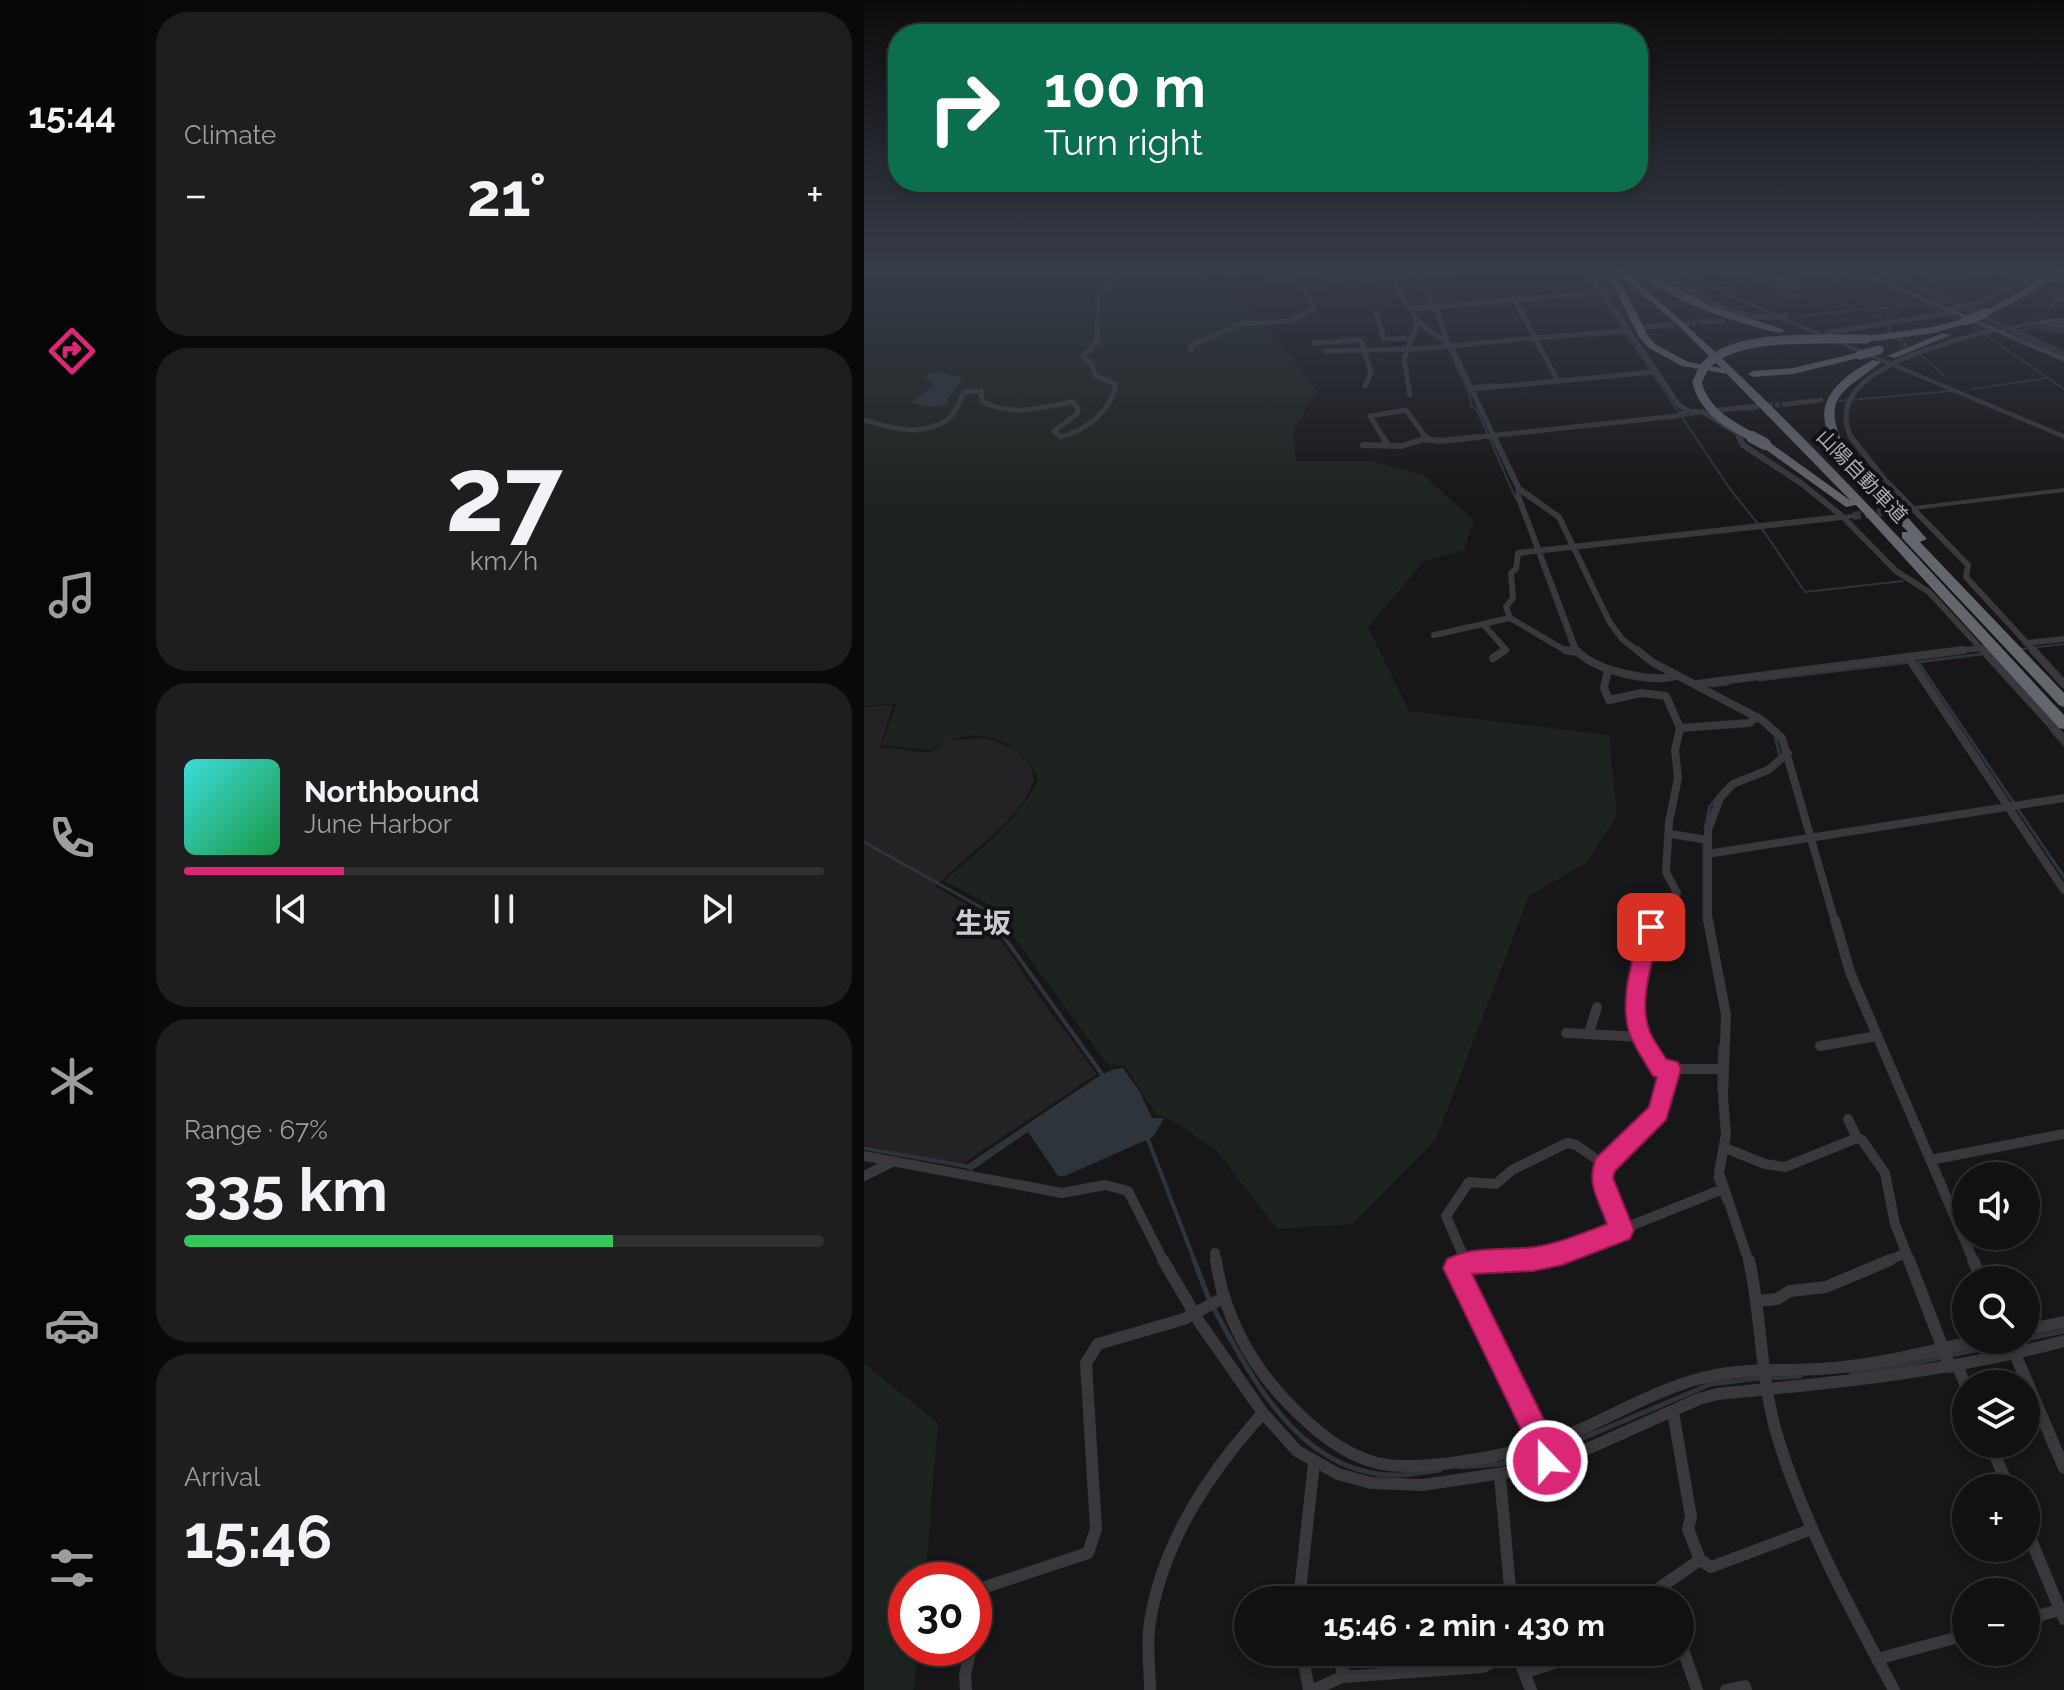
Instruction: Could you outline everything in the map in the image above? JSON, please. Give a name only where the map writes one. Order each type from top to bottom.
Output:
[{"type":"highway","points":[[1655,348],[1685,364],[1724,372]]},
{"type":"highway","name":"山陽自動車道","points":[[1706,348],[1941,574],[2064,724]]},
{"type":"highway","name":"山陽自動車道","points":[[1717,348],[2064,702]]},
{"type":"highway","points":[[1743,348],[1725,353],[1704,365],[1697,382],[1701,399],[1724,420],[1839,495],[1941,574]]},
{"type":"highway","points":[[1899,348],[1877,356],[1832,396],[1828,407],[1829,431],[1848,460],[1941,574]]},
{"type":"highway","points":[[1753,374],[1793,371],[1860,355],[1895,361],[1920,348]]},
{"type":"main road","points":[[2039,348],[2064,360]]},
{"type":"street","points":[[864,420],[897,430],[934,426],[950,419],[964,392],[976,390],[981,391],[982,401],[987,405],[1016,410],[1073,402],[1078,408],[1077,414],[1058,427],[1054,434],[1061,437],[1075,434],[1100,414],[1116,390],[1116,384],[1094,374],[1092,365],[1083,357],[1091,348]]},
{"type":"street","points":[[1364,348],[1371,373],[1365,386]]},
{"type":"street","points":[[1325,351],[1406,348],[1404,359],[1410,395]]},
{"type":"street","points":[[1451,348],[1490,435],[1519,489],[1559,517],[1615,631],[1633,650],[1774,728],[1788,753],[1850,972],[1976,1266]]},
{"type":"street","points":[[1540,348],[1557,380]]},
{"type":"street","points":[[1637,348],[1684,413]]},
{"type":"street","points":[[1862,348],[1895,361]]},
{"type":"street","points":[[1863,348],[2064,434]]},
{"type":"street","points":[[1936,348],[1895,361],[1867,379],[1849,399],[1845,419],[1853,442],[1910,508],[1968,565],[1966,577],[2064,684]]},
{"type":"street","points":[[1471,387],[1652,372]]},
{"type":"street","points":[[1839,399],[1849,399]]},
{"type":"street","points":[[1788,404],[1821,400]]},
{"type":"street","points":[[1363,445],[1388,446],[1757,406]]},
{"type":"street","points":[[1388,446],[1370,416],[1406,410],[1428,440]]},
{"type":"street","points":[[1703,412],[1737,433],[1743,445],[1801,483],[1843,517],[1896,571],[1929,592],[2064,739]]},
{"type":"street","points":[[1519,489],[1518,496],[1575,652]]},
{"type":"street","points":[[1910,508],[2064,490]]},
{"type":"street","points":[[1677,676],[1664,678],[1608,668],[1510,618],[1506,607],[1513,598],[1511,573],[1516,569],[1518,553],[1853,516]]},
{"type":"street","points":[[1434,635],[1510,618]]},
{"type":"street","points":[[1484,625],[1506,650],[1493,658]]},
{"type":"street","points":[[2029,647],[2064,639]]},
{"type":"street","points":[[1695,685],[1985,651]]},
{"type":"street","points":[[1911,661],[2013,806],[2064,890]]},
{"type":"street","points":[[1608,668],[1604,688],[1609,700],[1641,693],[1666,696],[1680,728],[1675,750],[1678,778],[1669,822],[1666,872],[1677,893],[1672,900],[1667,930],[1651,927],[1637,990],[1636,1017],[1642,1037],[1661,1069],[1719,1069]]},
{"type":"street","points":[[1680,728],[1749,723],[1756,719]]},
{"type":"street","points":[[1788,753],[1768,770],[1733,784],[1712,814],[1705,839],[1706,911],[1726,1015],[1719,1069],[1725,1148],[1719,1173],[1720,1190],[1742,1232],[1758,1301],[1765,1379],[1776,1433],[1810,1530],[1894,1690]]},
{"type":"street","points":[[1707,854],[2064,798]]},
{"type":"street","points":[[1670,834],[1705,839]]},
{"type":"street","points":[[1589,1033],[1597,1007]]},
{"type":"street","points":[[1566,1033],[1642,1037]]},
{"type":"street","points":[[1820,1046],[1877,1036]]},
{"type":"street","points":[[1622,1230],[1601,1178],[1605,1165],[1658,1113],[1670,1069]]},
{"type":"street","points":[[1848,1119],[1857,1138],[1862,1140],[1885,1173],[1895,1224],[1948,1359],[1955,1370]]},
{"type":"street","points":[[1930,1160],[2064,1134]]},
{"type":"street","points":[[1725,1148],[1765,1164],[1785,1167],[1857,1138]]},
{"type":"street","points":[[1466,1262],[1446,1216],[1469,1182],[1496,1184],[1512,1170],[1567,1143],[1576,1145],[1605,1165]]},
{"type":"street","points":[[864,1156],[1062,1193],[1081,1192],[1110,1183],[1121,1185],[1128,1191],[1157,1250],[1200,1310],[1263,1413],[1297,1451],[1314,1463],[1355,1480],[1385,1485],[1423,1485],[1500,1476],[1695,1379],[1720,1373],[1765,1379],[1880,1379],[1975,1354]]},
{"type":"street","points":[[864,1176],[890,1162]]},
{"type":"street","points":[[1546,1455],[1455,1268],[1466,1262],[1548,1256],[1720,1190]]},
{"type":"street","points":[[1215,1253],[1220,1299],[1290,1407],[1322,1436],[1356,1456],[1377,1463],[1401,1465],[1507,1453],[1546,1455],[1673,1412],[1708,1396],[1765,1379],[1850,1367],[1948,1359],[1957,1354]]},
{"type":"street","points":[[1758,1301],[1777,1299],[1790,1291],[1826,1287],[1906,1253]]},
{"type":"street","points":[[992,1585],[1088,1553],[1096,1529],[1086,1363],[1098,1344],[1200,1310],[1220,1299]]},
{"type":"street","points":[[2040,1327],[2064,1322]]},
{"type":"street","points":[[2040,1344],[2064,1341]]},
{"type":"street","points":[[2015,1354],[2064,1468]]},
{"type":"street","points":[[1673,1412],[1691,1517],[1688,1529],[1700,1560],[1711,1567],[1810,1530]]},
{"type":"street","points":[[1150,1690],[1150,1625],[1161,1578],[1188,1510],[1221,1460],[1263,1413]]},
{"type":"street","points":[[1301,1586],[1314,1463]]},
{"type":"street","points":[[1500,1476],[1510,1586]]},
{"type":"street","points":[[1662,1586],[1700,1560]]},
{"type":"street","points":[[2040,1560],[2063,1613],[2040,1617]]},
{"type":"street","points":[[1877,1659],[1952,1639]]},
{"type":"street","points":[[966,1690],[967,1666]]},
{"type":"street","points":[[1305,1666],[1311,1690],[1347,1677],[1460,1671],[1485,1666]]},
{"type":"street","points":[[1340,1666],[1347,1677]]},
{"type":"street","points":[[1523,1666],[1531,1690]]},
{"type":"street","points":[[1526,1672],[1545,1666]]},
{"type":"street","points":[[1689,1666],[1697,1690]]},
{"type":"street","points":[[1726,1690],[1745,1686],[1746,1690]]},
{"type":"shaded area","points":[[864,348],[1284,348],[1317,391],[1293,429],[1296,461],[1372,461],[1423,475],[1474,520],[1464,550],[1423,562],[1368,627],[1409,711],[1609,735],[1617,816],[1587,862],[1529,896],[1436,1139],[1353,1224],[1277,1229],[1216,1150],[1175,1122],[1155,1113],[1125,1066],[1107,1064],[990,905],[944,881],[984,846],[1019,809],[1038,780],[1031,765],[1007,744],[992,738],[960,737],[931,750],[882,745],[896,704],[864,706]]},
{"type":"shaded area","points":[[927,373],[963,378],[948,398],[947,405],[928,407],[911,403],[934,385],[925,377]]},
{"type":"shaded area","points":[[893,705],[880,747],[930,753],[946,740],[987,738],[1017,750],[1030,765],[1034,780],[1025,800],[1005,824],[935,886],[984,914],[1035,991],[1097,1074],[961,1165],[864,1145],[864,707]]},
{"type":"shaded area","points":[[1123,1068],[1140,1092],[1152,1118],[1164,1118],[1153,1137],[1065,1176],[1058,1176],[1028,1132],[971,1171],[965,1166],[1099,1076]]},
{"type":"shaded area","points":[[864,1364],[938,1423],[926,1562],[888,1562],[888,1666],[917,1666],[913,1690],[864,1690]]},
{"type":"waterway","points":[[1448,348],[1470,395],[1471,406],[1477,410],[1516,499]]},
{"type":"waterway","points":[[1636,348],[1730,489],[1763,530],[1805,592],[1903,581]]},
{"type":"waterway","points":[[2004,348],[2064,389]]},
{"type":"waterway","points":[[2049,348],[2064,355]]},
{"type":"waterway","points":[[1920,354],[1944,376]]},
{"type":"waterway","points":[[1973,389],[2048,378]]},
{"type":"waterway","points":[[1470,386],[1498,384]]},
{"type":"waterway","points":[[1839,401],[1951,391]]},
{"type":"waterway","points":[[1744,410],[1758,409]]},
{"type":"waterway","points":[[1683,416],[1699,414]]},
{"type":"waterway","points":[[1539,558],[1572,648]]},
{"type":"waterway","points":[[2022,649],[2064,644]]},
{"type":"waterway","points":[[1982,654],[1918,662],[2064,877]]},
{"type":"waterway","points":[[1759,680],[1911,662]]},
{"type":"waterway","points":[[1712,686],[1728,684]]},
{"type":"waterway","points":[[2051,730],[2064,745]]},
{"type":"waterway","points":[[1775,737],[1780,756]]},
{"type":"waterway","points":[[1705,828],[1710,806],[1729,784]]},
{"type":"waterway","points":[[1704,840],[1704,920]]},
{"type":"waterway","points":[[864,842],[984,909],[993,922]]},
{"type":"waterway","points":[[992,920],[1104,1077]]},
{"type":"waterway","points":[[1719,1090],[1720,1046]]},
{"type":"waterway","points":[[1147,1137],[1195,1262]]},
{"type":"waterway","points":[[864,1148],[970,1167]]},
{"type":"waterway","points":[[1715,1177],[1725,1203]]},
{"type":"waterway","points":[[1194,1260],[1210,1302]]},
{"type":"waterway","points":[[1214,1309],[1243,1361],[1278,1412],[1322,1453],[1349,1466],[1378,1474],[1401,1475],[1440,1470]]},
{"type":"waterway","points":[[2040,1336],[2064,1331]]},
{"type":"waterway","points":[[1950,1355],[1955,1354]]},
{"type":"waterway","points":[[1852,1372],[1879,1370],[1943,1357]]},
{"type":"waterway","points":[[1768,1378],[1800,1376]]},
{"type":"waterway","points":[[1550,1452],[1711,1384],[1760,1378]]},
{"type":"waterway","points":[[1460,1467],[1500,1464],[1543,1455]]},
{"type":"tunnel","points":[[1908,348],[1914,353]]},
{"type":"tunnel","points":[[1761,406],[1788,404]]},
{"type":"tunnel","points":[[1853,516],[1906,509]]},
{"type":"district","name":"生坂","points":[[983,923]]},
{"type":"route","points":[[1547,1461],[1542,1444],[1455,1268],[1466,1262],[1533,1259],[1562,1253],[1622,1230],[1601,1178],[1605,1165],[1658,1113],[1670,1069],[1661,1069],[1640,1034],[1636,1017],[1637,990],[1651,927]]}]
